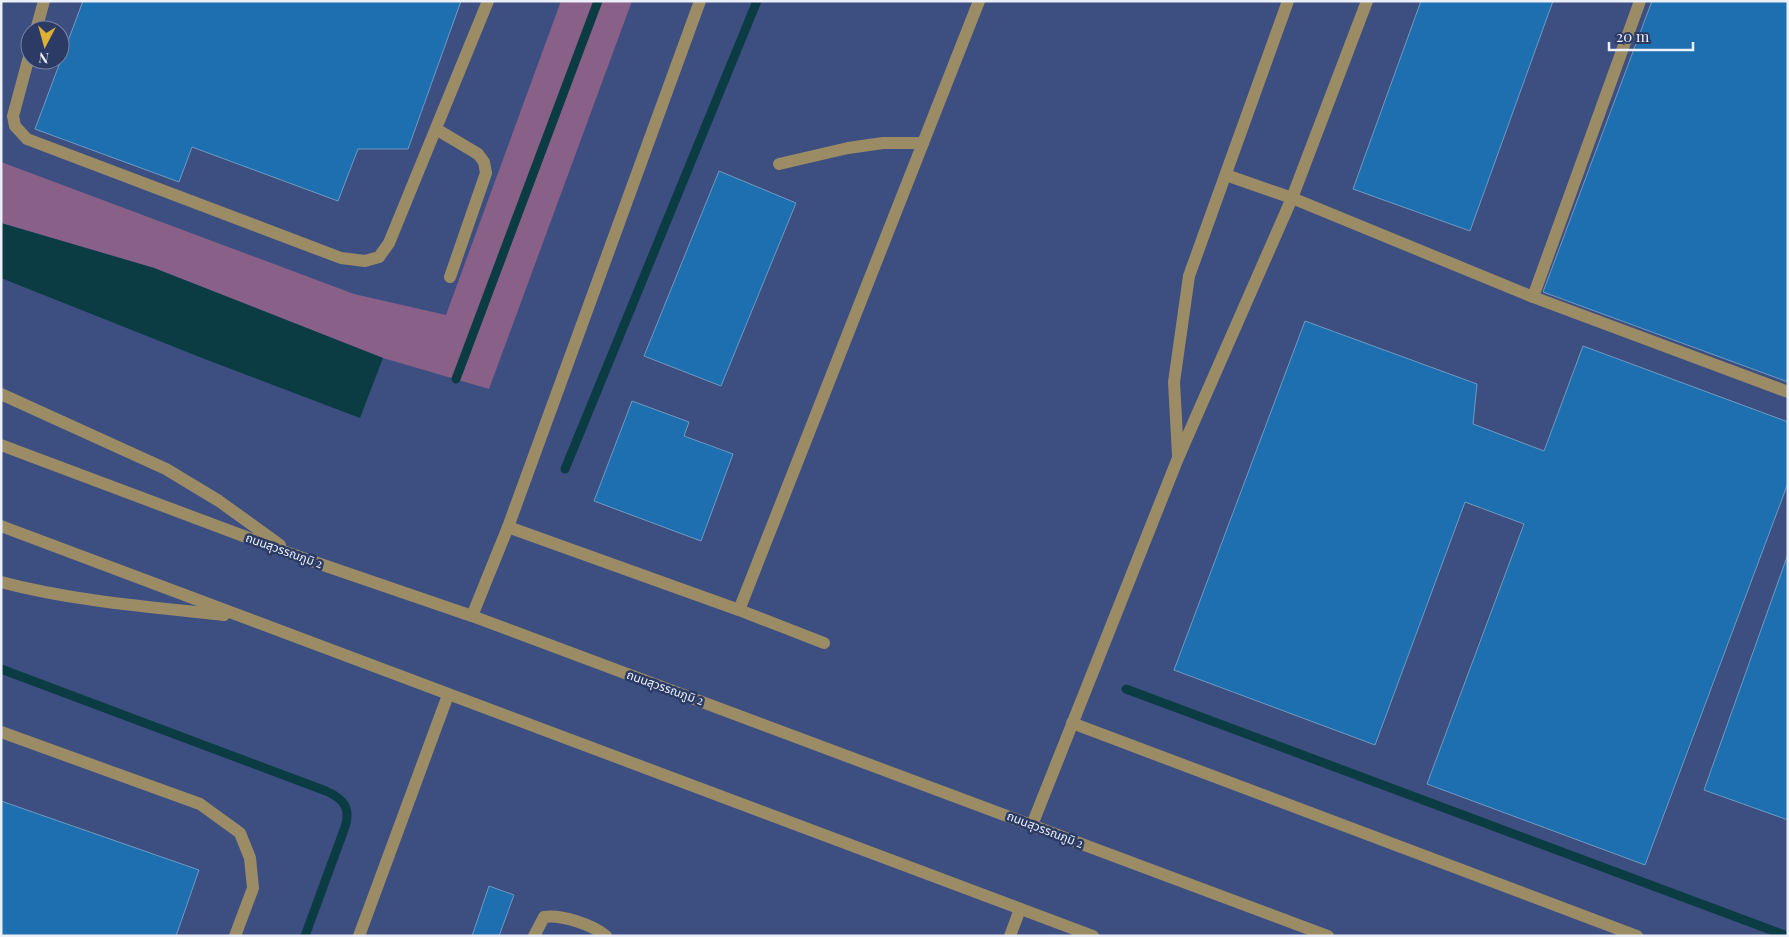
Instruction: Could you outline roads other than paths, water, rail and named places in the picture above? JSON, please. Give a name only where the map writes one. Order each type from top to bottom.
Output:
[{"type":"street","points":[[39,20],[44,1]]},
{"type":"street","points":[[25,70],[13,116],[14,126],[27,138],[341,258],[365,261],[379,257],[389,243],[488,1]]},
{"type":"street","points":[[472,616],[508,527],[700,1]]},
{"type":"street","points":[[739,610],[979,1]]},
{"type":"street","points":[[1178,458],[1174,382],[1189,276],[1288,1]]},
{"type":"street","points":[[1533,297],[1640,1]]},
{"type":"street","points":[[1032,825],[1178,458],[1292,198],[1363,2]]},
{"type":"street","points":[[436,129],[478,154],[484,162],[486,173],[450,277]]},
{"type":"street","points":[[779,164],[848,148],[883,143],[923,143]]},
{"type":"street","points":[[1226,175],[1292,198],[1533,297],[1788,392]]},
{"type":"street","points":[[1,394],[166,469],[219,501],[294,555]]},
{"type":"street","name":"ถนนสุวรรณภูมิ 2","points":[[1,445],[294,555],[472,616],[1328,936]]},
{"type":"street","points":[[1,526],[1093,936]]},
{"type":"street","points":[[508,527],[739,610],[824,643]]},
{"type":"street","points":[[1,582],[28,590],[134,605],[244,617]]},
{"type":"street","points":[[359,936],[448,695]]},
{"type":"street","points":[[1072,723],[1637,936]]},
{"type":"street","points":[[1,732],[200,804],[240,833],[250,858],[253,888],[235,936]]},
{"type":"street","points":[[1010,936],[1020,909]]},
{"type":"street","points":[[534,936],[544,917],[553,915],[596,928],[606,936]]},
{"type":"waterway","points":[[456,379],[598,1]]},
{"type":"waterway","points":[[565,469],[757,1]]},
{"type":"waterway","points":[[1,669],[326,791],[342,801],[346,809],[347,820],[305,936]]},
{"type":"waterway","points":[[1126,689],[1787,936]]}]
